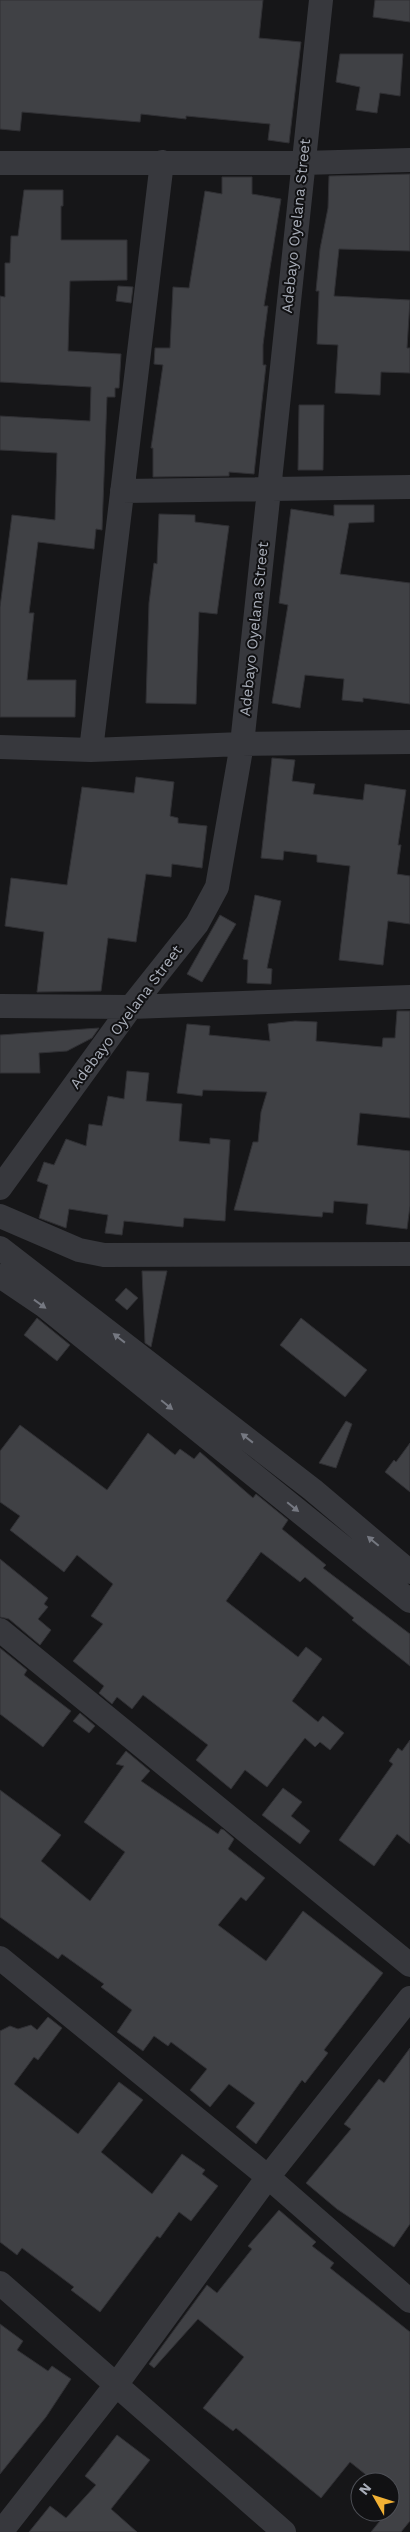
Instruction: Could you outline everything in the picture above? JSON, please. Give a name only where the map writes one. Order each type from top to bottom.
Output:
[{"type":"street","name":"Adebayo Oyelana Street","points":[[0,1188],[131,1007],[197,924],[217,887],[242,744],[321,0]]},
{"type":"street","points":[[0,163],[303,163],[410,160]]},
{"type":"street","points":[[91,750],[162,162]]},
{"type":"street","points":[[122,491],[410,487]]},
{"type":"street","points":[[0,747],[91,750],[242,744],[410,742]]},
{"type":"street","points":[[0,1006],[131,1007],[410,997]]},
{"type":"street","points":[[0,1216],[79,1250],[104,1255],[410,1254]]},
{"type":"street","points":[[0,1248],[313,1490],[396,1570],[410,1601]]},
{"type":"street","points":[[0,1276],[43,1305],[396,1570]]},
{"type":"street","points":[[0,1630],[410,1965]]},
{"type":"street","points":[[0,1958],[268,2177],[410,2301]]},
{"type":"street","points":[[1,2532],[116,2385],[268,2177],[410,1998]]},
{"type":"street","points":[[0,2283],[284,2532]]},
{"type":"building","points":[[0,0],[263,0],[259,38],[301,42],[289,143],[268,140],[270,124],[186,116],[186,119],[141,114],[140,122],[22,112],[20,131],[0,129]]},
{"type":"building","points":[[375,0],[410,0],[410,22],[373,17]]},
{"type":"building","points":[[340,54],[403,54],[400,96],[380,93],[377,113],[356,110],[360,87],[336,82]]},
{"type":"building","points":[[410,174],[410,251],[339,249],[334,296],[410,300],[407,348],[410,348],[410,373],[381,372],[380,395],[335,393],[338,345],[317,344],[319,291],[316,291],[320,249],[328,208],[329,176]]},
{"type":"building","points":[[222,177],[252,177],[252,194],[281,199],[264,306],[268,306],[263,345],[263,365],[266,365],[254,474],[229,472],[229,476],[153,477],[153,448],[151,448],[163,365],[154,364],[155,348],[170,348],[173,287],[189,288],[205,191],[222,194]]},
{"type":"building","points":[[24,190],[63,190],[61,240],[127,240],[127,280],[70,281],[68,351],[121,354],[119,388],[115,388],[115,397],[107,397],[102,530],[96,529],[94,549],[38,542],[29,613],[34,613],[27,680],[76,680],[75,717],[0,717],[0,607],[12,515],[55,520],[57,453],[0,450],[0,416],[90,421],[91,387],[0,382],[0,296],[5,297],[5,263],[10,263],[11,236],[18,236]]},
{"type":"building","points":[[118,286],[133,287],[131,303],[116,301]]},
{"type":"building","points":[[299,405],[324,405],[323,470],[298,470]]},
{"type":"building","points":[[334,505],[374,505],[374,522],[349,523],[340,574],[410,583],[410,704],[363,698],[363,702],[342,700],[344,679],[305,675],[300,708],[272,703],[288,605],[279,603],[291,509],[334,516]]},
{"type":"building","points":[[159,514],[195,515],[195,522],[229,526],[217,614],[199,612],[196,704],[146,703],[149,603],[154,563],[157,564]]},
{"type":"building","points":[[272,758],[295,760],[292,781],[315,784],[313,794],[363,800],[365,784],[406,790],[398,845],[401,845],[397,874],[410,876],[410,924],[388,921],[383,965],[339,960],[350,866],[317,862],[317,855],[284,851],[283,860],[261,858]]},
{"type":"building","points":[[136,777],[174,782],[170,816],[178,818],[178,823],[207,826],[202,868],[172,864],[171,877],[146,874],[136,942],[108,938],[101,991],[37,992],[44,932],[5,926],[11,878],[67,885],[82,787],[134,793]]},
{"type":"building","points":[[255,895],[281,901],[267,968],[272,969],[271,984],[247,983],[248,960],[243,959]]},
{"type":"building","points":[[220,915],[236,924],[202,982],[187,974]]},
{"type":"building","points":[[397,1011],[410,1011],[410,1118],[360,1113],[357,1145],[410,1151],[410,1206],[407,1229],[366,1224],[368,1204],[334,1201],[333,1213],[323,1212],[322,1217],[234,1210],[253,1142],[258,1142],[261,1112],[267,1092],[203,1090],[202,1096],[177,1093],[187,1024],[210,1026],[209,1035],[270,1041],[268,1024],[295,1021],[317,1022],[316,1041],[382,1047],[383,1038],[395,1038]]},
{"type":"building","points":[[99,1028],[92,1038],[67,1051],[39,1053],[40,1073],[0,1073],[0,1035]]},
{"type":"building","points":[[127,1071],[149,1073],[146,1101],[182,1104],[179,1141],[210,1144],[210,1138],[230,1140],[225,1221],[184,1218],[183,1227],[124,1221],[122,1235],[105,1233],[108,1215],[69,1209],[66,1228],[39,1218],[48,1185],[37,1181],[44,1162],[54,1165],[66,1139],[86,1146],[89,1124],[102,1126],[108,1096],[124,1099]]},
{"type":"building","points":[[142,1271],[167,1271],[151,1347],[145,1343]]},
{"type":"building","points":[[126,1288],[138,1298],[127,1310],[115,1300]]},
{"type":"building","points":[[37,1318],[70,1345],[57,1361],[24,1335]]},
{"type":"building","points":[[301,1318],[367,1370],[345,1397],[280,1345]]},
{"type":"building","points":[[346,1421],[352,1424],[336,1468],[319,1463]]},
{"type":"building","points":[[20,1425],[107,1490],[148,1433],[175,1455],[180,1449],[194,1459],[200,1452],[253,1498],[256,1494],[288,1520],[282,1529],[326,1565],[323,1568],[410,1634],[410,1666],[352,1620],[354,1618],[305,1577],[300,1582],[261,1552],[226,1601],[298,1657],[306,1647],[322,1659],[292,1701],[318,1722],[323,1716],[344,1733],[330,1750],[320,1742],[315,1747],[305,1738],[267,1787],[245,1770],[231,1789],[196,1760],[208,1745],[143,1695],[132,1709],[117,1697],[112,1704],[99,1693],[104,1686],[73,1661],[103,1624],[91,1616],[113,1584],[77,1555],[64,1572],[10,1530],[20,1516],[0,1502],[0,1451]]},
{"type":"building","points":[[410,1443],[410,1492],[385,1472],[394,1460],[396,1462]]},
{"type":"building","points":[[0,1559],[48,1598],[44,1604],[48,1607],[38,1619],[51,1630],[40,1645],[9,1619],[0,1617]]},
{"type":"building","points":[[0,1648],[27,1670],[24,1675],[71,1711],[43,1747],[0,1714]]},
{"type":"building","points":[[80,1713],[95,1726],[89,1733],[73,1721]]},
{"type":"building","points":[[410,1740],[410,1844],[397,1834],[374,1866],[339,1840],[393,1764],[389,1761],[398,1748],[402,1751]]},
{"type":"building","points":[[126,1751],[150,1771],[141,1781],[218,1834],[221,1829],[224,1830],[234,1839],[228,1849],[265,1878],[246,1901],[241,1897],[218,1925],[266,1961],[303,1911],[383,1973],[324,2050],[328,2053],[305,2083],[302,2080],[256,2144],[236,2127],[255,2103],[229,2084],[210,2107],[190,2090],[207,2069],[171,2042],[168,2046],[154,2036],[143,2051],[117,2032],[132,2010],[101,1987],[104,1984],[62,1954],[58,1959],[0,1917],[0,1790],[61,1835],[41,1861],[90,1901],[125,1852],[84,1822],[124,1766],[116,1764]]},
{"type":"building","points":[[283,1788],[302,1802],[291,1816],[310,1831],[300,1844],[262,1815]]},
{"type":"building","points":[[48,2017],[62,2028],[38,2060],[34,2057],[14,2084],[78,2134],[119,2082],[143,2100],[101,2152],[152,2194],[182,2154],[205,2170],[202,2174],[218,2186],[191,2221],[179,2212],[160,2238],[157,2236],[100,2312],[71,2290],[74,2287],[22,2248],[17,2255],[0,2242],[0,2031],[10,2026],[18,2029],[31,2025],[37,2030]]},
{"type":"building","points":[[410,2048],[410,2224],[394,2247],[337,2209],[306,2183],[351,2129],[344,2124],[379,2079],[384,2083]]},
{"type":"building","points":[[279,2210],[316,2242],[312,2246],[334,2263],[330,2268],[410,2332],[410,2521],[401,2532],[371,2532],[379,2522],[400,2522],[400,2472],[362,2472],[350,2462],[321,2498],[236,2428],[233,2431],[203,2408],[244,2357],[198,2319],[154,2368],[149,2364],[207,2285],[217,2293],[252,2249],[248,2246]]},
{"type":"building","points":[[0,2324],[23,2341],[17,2350],[48,2371],[52,2366],[71,2379],[46,2417],[0,2474]]},
{"type":"building","points":[[117,2435],[150,2460],[111,2509],[137,2532],[29,2532],[50,2506],[66,2518],[96,2485],[85,2476]]}]
